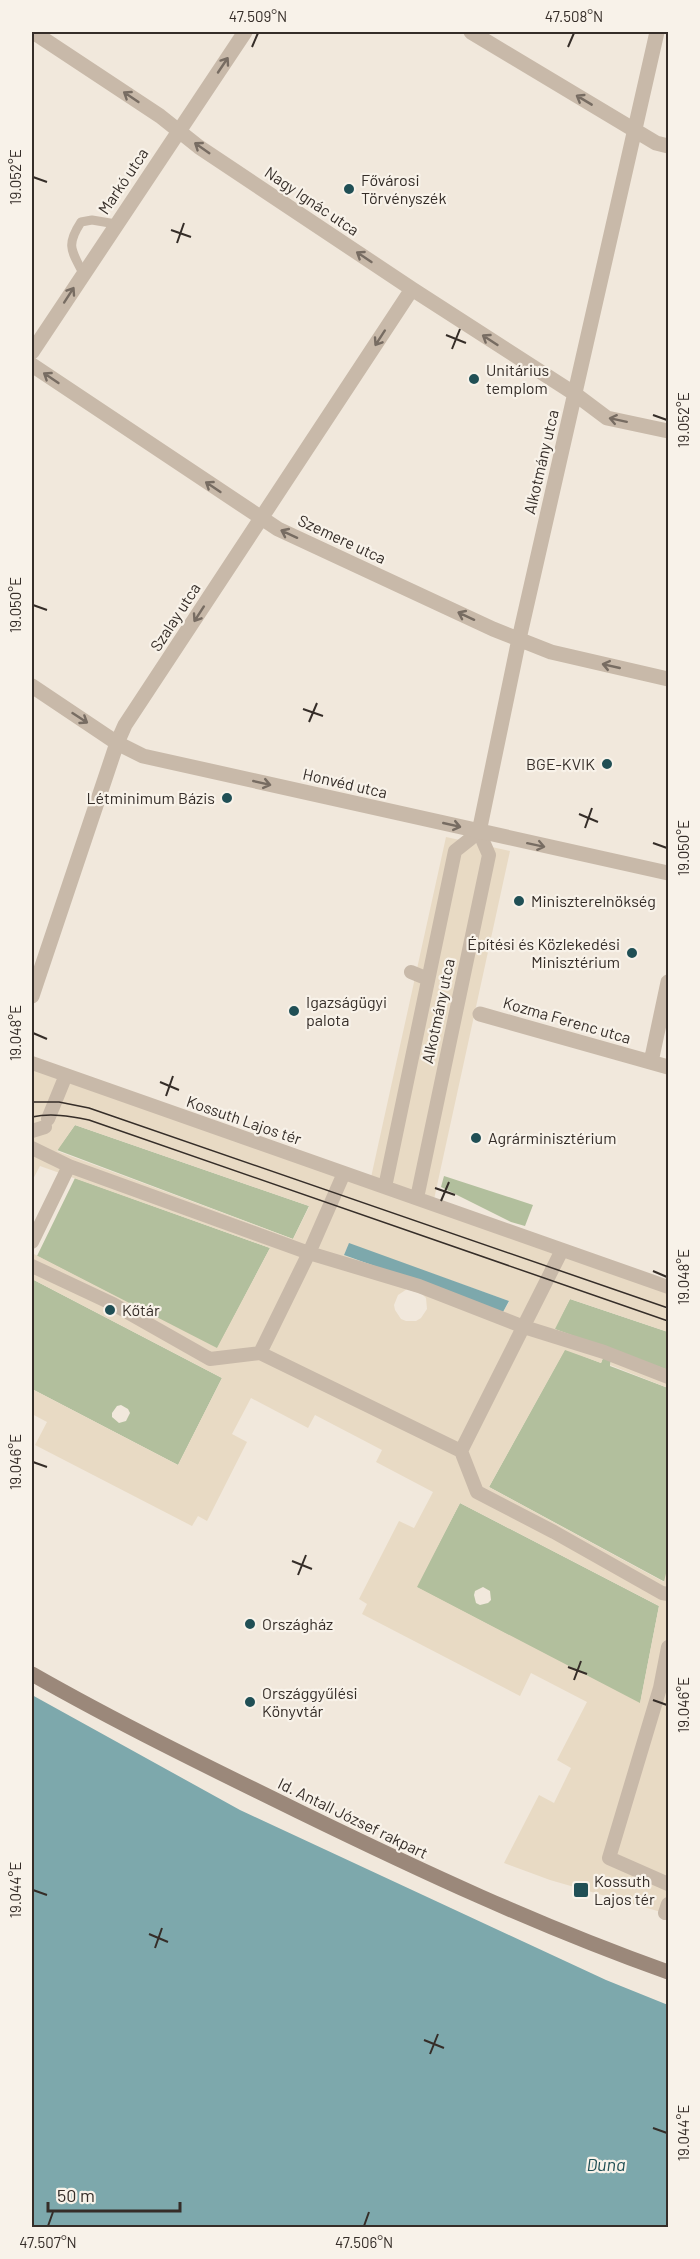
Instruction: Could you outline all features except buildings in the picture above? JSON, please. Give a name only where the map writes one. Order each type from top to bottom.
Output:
[{"type":"main road","name":"Id. Antall József rakpart","points":[[32,1674],[249,1787],[431,1876],[543,1924],[669,1972]]},
{"type":"street","name":"Nagy Ignác utca","points":[[33,32],[160,116],[199,147],[575,394],[607,418],[669,431]]},
{"type":"street","name":"Markó utca","points":[[32,352],[245,32]]},
{"type":"street","points":[[471,32],[656,143],[669,147]]},
{"type":"street","name":"Alkotmány utca","points":[[417,1198],[489,855],[479,832],[519,639],[657,32]]},
{"type":"street","name":"Szalay utca","points":[[32,996],[117,743],[131,717],[412,289]]},
{"type":"street","name":"Szemere utca","points":[[32,365],[261,519],[471,619],[551,652],[669,679]]},
{"type":"street","name":"Honvéd utca","points":[[32,686],[117,743],[143,756],[669,873]]},
{"type":"street","name":"Alkotmány utca","points":[[385,1187],[455,851],[479,832]]},
{"type":"street","points":[[411,972],[428,979]]},
{"type":"street","points":[[651,1062],[669,982]]},
{"type":"street","name":"Kozma Ferenc utca","points":[[457,1007],[669,1067]]},
{"type":"street","name":"Kossuth Lajos tér","points":[[32,1062],[669,1287]]},
{"type":"street","points":[[42,1126],[66,1075]]},
{"type":"street","points":[[32,1148],[69,1166],[309,1253],[419,1286],[524,1327],[604,1352],[669,1377]]},
{"type":"street","points":[[32,1242],[69,1166]]},
{"type":"street","points":[[260,1353],[309,1253],[344,1173]]},
{"type":"street","points":[[461,1451],[562,1250]]},
{"type":"street","points":[[32,1266],[210,1359],[260,1353],[461,1451],[477,1492],[518,1518],[554,1532],[662,1593],[669,1594]]},
{"type":"street","points":[[354,1415],[361,1402]]},
{"type":"street","points":[[669,1647],[660,1688],[609,1858],[669,1884]]},
{"type":"lane","points":[[83,273],[72,252],[71,237],[81,222],[92,219],[116,224]]},
{"type":"green space","points":[[75,1125],[309,1206],[293,1239],[57,1150]]},
{"type":"green space","points":[[444,1176],[533,1205],[525,1226],[511,1222],[441,1187]]},
{"type":"green space","points":[[75,1178],[270,1248],[217,1349],[37,1256]]},
{"type":"green space","points":[[32,1279],[222,1378],[178,1465],[32,1389]],"holes":[[[121,1405],[130,1413],[126,1421],[119,1423],[112,1417],[117,1406]]]},
{"type":"green space","points":[[570,1299],[668,1332],[668,1370],[554,1329]]},
{"type":"green space","points":[[565,1349],[601,1363],[603,1358],[611,1360],[610,1366],[668,1388],[668,1565],[665,1582],[489,1487]]},
{"type":"green space","points":[[460,1503],[659,1606],[640,1704],[416,1587]],"holes":[[[483,1587],[490,1591],[491,1600],[488,1603],[480,1605],[476,1603],[475,1591]]]},
{"type":"shaded area","name":"Kossuth Lajos tér","points":[[446,837],[510,851],[433,1204],[668,1287],[668,1332],[570,1299],[555,1329],[668,1370],[668,1388],[610,1365],[611,1361],[603,1358],[601,1363],[565,1350],[489,1487],[664,1582],[668,1565],[668,1914],[550,1880],[504,1863],[539,1795],[554,1803],[571,1768],[557,1760],[587,1702],[531,1673],[520,1696],[362,1614],[367,1604],[359,1599],[399,1521],[414,1528],[433,1492],[376,1462],[382,1450],[315,1415],[308,1428],[251,1398],[232,1434],[247,1442],[207,1521],[198,1516],[192,1526],[35,1445],[47,1422],[32,1414],[32,1389],[178,1465],[222,1378],[32,1279],[32,1253],[217,1348],[270,1248],[40,1166],[32,1181],[32,1063],[370,1182]],"holes":[[[75,1125],[309,1207],[293,1239],[57,1151]],[[349,1244],[509,1302],[503,1312],[344,1255]],[[407,1289],[422,1294],[426,1298],[427,1309],[421,1318],[416,1321],[401,1319],[394,1305],[398,1295]],[[460,1503],[659,1606],[640,1703],[417,1587]]]},
{"type":"water","points":[[349,1243],[509,1301],[503,1312],[344,1255]]},
{"type":"water","name":"Duna","points":[[32,1695],[240,1810],[606,1980],[668,2005],[668,2227],[32,2227]]},
{"type":"tram line","points":[[32,1102],[59,1102],[89,1108],[668,1308]]},
{"type":"tram line","points":[[32,1117],[46,1115],[89,1120],[668,1321]]},
{"type":"place","name":"Fővárosi Törvényszék","points":[[349,189]]},
{"type":"place","name":"Unitárius templom","points":[[474,379]]},
{"type":"place","name":"BGE-KVIK","points":[[607,764]]},
{"type":"place","name":"Létminimum Bázis","points":[[227,798]]},
{"type":"place","name":"Miniszterelnökség","points":[[519,901]]},
{"type":"place","name":"Építési és Közlekedési Minisztérium","points":[[632,953]]},
{"type":"place","name":"Igazságügyi palota","points":[[294,1011]]},
{"type":"place","name":"Agrárminisztérium","points":[[476,1138]]},
{"type":"place","name":"Kőtár","points":[[110,1310]]},
{"type":"place","name":"Országház","points":[[250,1624]]},
{"type":"place","name":"Országgyűlési Könyvtár","points":[[250,1702]]},
{"type":"place","name":"Kossuth Lajos tér","points":[[581,1890]]}]
